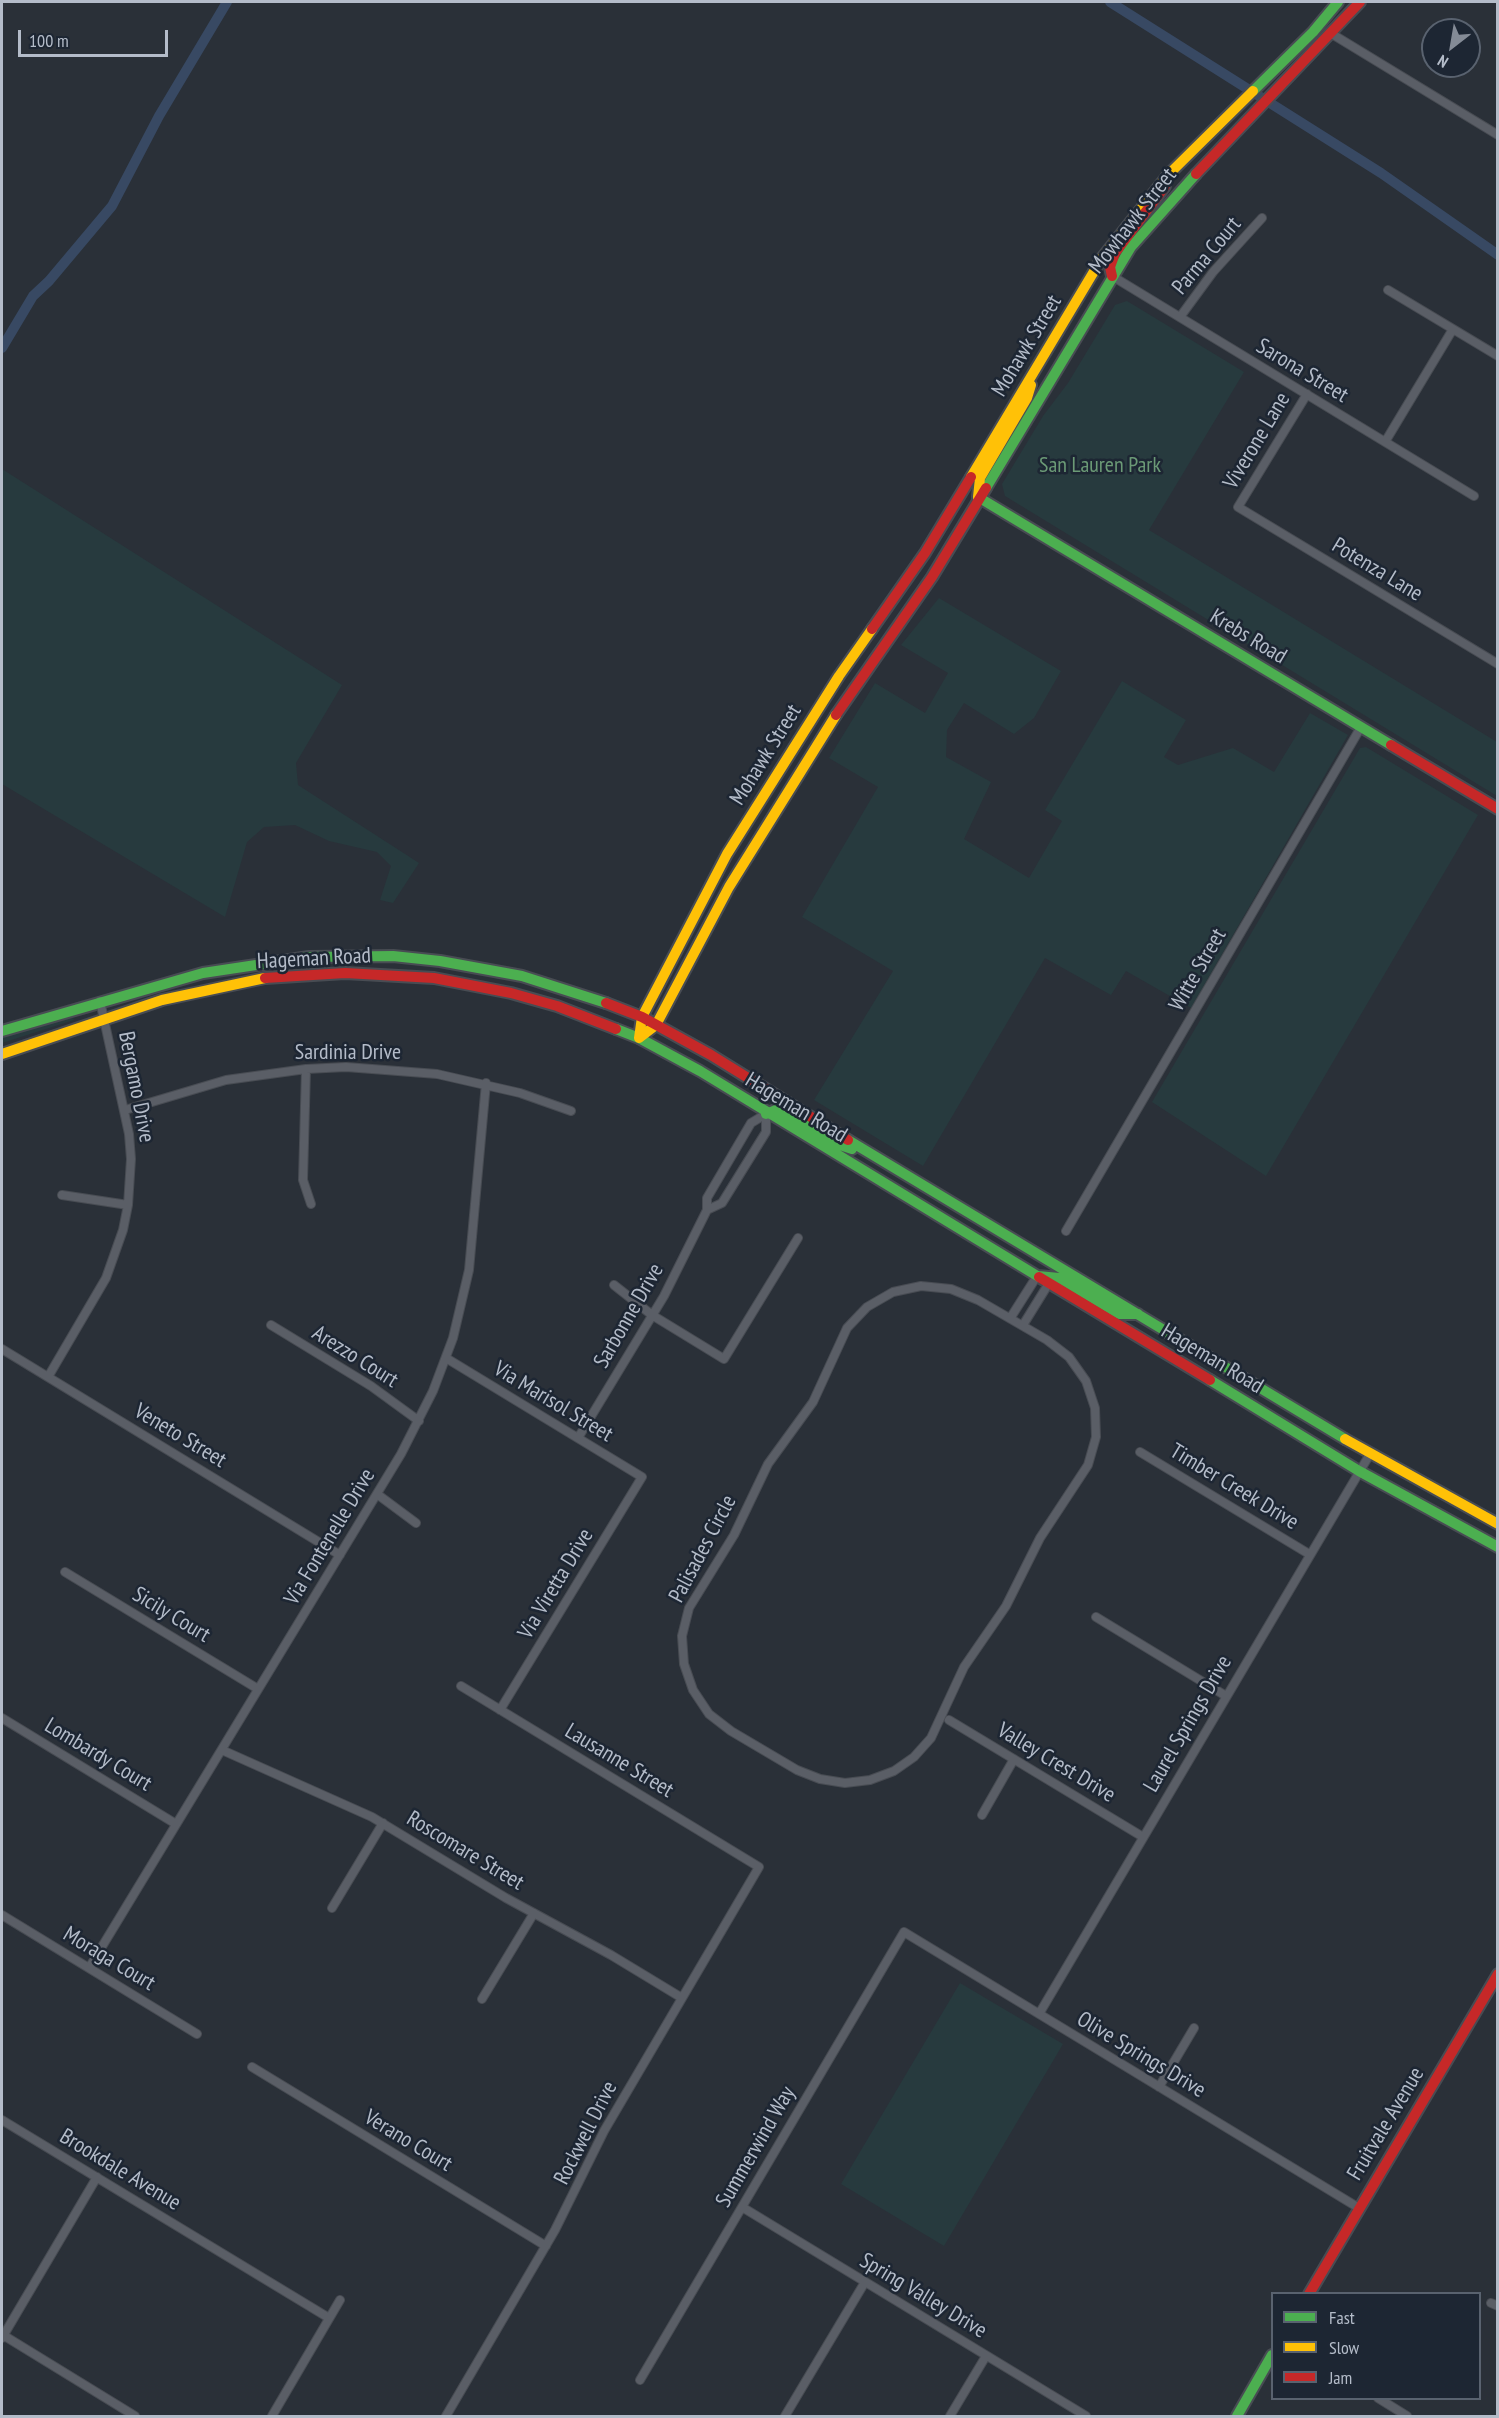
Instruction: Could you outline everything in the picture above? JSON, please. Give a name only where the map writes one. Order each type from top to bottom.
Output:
[{"type":"main road","name":"Mohawk Street","points":[[639,1038],[642,1017],[728,854],[839,676],[925,553],[1102,258],[1176,168],[1313,32],[1338,2]]},
{"type":"main road","points":[[1332,34],[1336,20],[1350,2]]},
{"type":"main road","name":"Mowhawk Street","points":[[978,497],[1131,247],[1173,198],[1332,34],[1360,2]]},
{"type":"main road","points":[[1112,276],[1110,267],[1115,254],[1158,200],[1176,168]]},
{"type":"main road","points":[[978,497],[980,478],[1027,398],[1040,361]]},
{"type":"main road","name":"Mohawk Street","points":[[639,1038],[656,1025],[729,887],[859,679],[932,577],[978,497]]},
{"type":"main road","name":"Krebs Road","points":[[978,497],[1497,809]]},
{"type":"main road","name":"Hageman Road","points":[[2,1031],[100,1001],[238,966],[309,957],[393,956],[440,961],[522,976],[568,989],[642,1017],[711,1054],[870,1154],[1370,1454],[1497,1524]]},
{"type":"main road","name":"Hageman Road","points":[[2,1054],[105,1022],[162,1000],[266,978],[345,974],[434,978],[511,993],[568,1010],[639,1038],[700,1071],[766,1114],[1359,1471],[1497,1547]]},
{"type":"main road","points":[[766,1114],[778,1109],[837,1143],[870,1154]]},
{"type":"main road","points":[[1037,1276],[1059,1278],[1119,1314],[1138,1314]]},
{"type":"main road","points":[[1468,1531],[1481,1532],[1497,1541]]},
{"type":"main road","name":"Fruitvale Avenue","points":[[1310,2292],[1497,1974]]},
{"type":"main road","points":[[1237,2416],[1271,2357]]},
{"type":"street","points":[[1332,34],[1497,135]]},
{"type":"street","name":"Parma Court","points":[[1180,317],[1213,272],[1262,218]]},
{"type":"street","name":"Sarona Street","points":[[1112,276],[1474,496]]},
{"type":"street","points":[[1388,290],[1497,356]]},
{"type":"street","points":[[1385,442],[1453,329]]},
{"type":"street","name":"Viverone Lane","points":[[1238,507],[1307,394]]},
{"type":"street","name":"Potenza Lane","points":[[1238,507],[1497,664]]},
{"type":"street","name":"Witte Street","points":[[1066,1231],[1361,727]]},
{"type":"street","name":"Bergamo Drive","points":[[48,1377],[106,1278],[120,1238],[128,1205],[131,1159],[125,1110],[100,1001]]},
{"type":"street","points":[[306,1069],[303,1180],[311,1204]]},
{"type":"street","name":"Sardinia Drive","points":[[125,1110],[226,1080],[306,1069],[407,1070],[486,1083],[571,1111]]},
{"type":"street","name":"Via Fontenelle Drive","points":[[89,1968],[377,1494],[419,1420],[446,1358],[469,1270],[486,1083]]},
{"type":"street","name":"Sarbonne Drive","points":[[707,1210],[722,1203],[766,1132],[766,1114]]},
{"type":"street","name":"Sarbonne Drive","points":[[578,1438],[652,1315],[707,1210],[707,1198],[751,1123],[766,1114]]},
{"type":"street","points":[[62,1195],[128,1205]]},
{"type":"street","points":[[614,1285],[652,1315],[724,1359],[798,1238]]},
{"type":"street","points":[[1011,1317],[1037,1276]]},
{"type":"street","points":[[1023,1325],[1049,1283]]},
{"type":"street","name":"Palisades Circle","points":[[921,1286],[951,1289],[1023,1325],[1069,1357],[1086,1381],[1095,1408],[1096,1437],[1088,1465],[1040,1538],[1006,1606],[964,1667],[931,1737],[914,1756],[894,1771],[870,1780],[845,1783],[820,1779],[797,1770],[731,1731],[709,1714],[693,1690],[684,1664],[682,1636],[689,1608],[734,1535],[768,1464],[813,1402],[847,1328],[867,1307],[893,1292],[921,1286]]},
{"type":"street","points":[[1020,1301],[1032,1309]]},
{"type":"street","name":"Arezzo Court","points":[[271,1325],[370,1386],[419,1420]]},
{"type":"street","name":"Veneto Street","points":[[2,1349],[340,1555]]},
{"type":"street","name":"Via Marisol Street","points":[[446,1358],[642,1477]]},
{"type":"street","name":"Timber Creek Drive","points":[[1140,1452],[1309,1554]]},
{"type":"street","name":"Laurel Springs Drive","points":[[1039,2014],[1370,1454]]},
{"type":"street","name":"Via Viretta Drive","points":[[500,1710],[642,1477]]},
{"type":"street","points":[[377,1494],[416,1522]]},
{"type":"street","name":"Sicily Court","points":[[65,1572],[258,1689]]},
{"type":"street","points":[[1096,1617],[1226,1696]]},
{"type":"street","name":"Lausanne Street","points":[[461,1686],[759,1867]]},
{"type":"street","name":"Lombardy Court","points":[[2,1718],[176,1824]]},
{"type":"street","name":"Valley Crest Drive","points":[[949,1720],[1143,1837]]},
{"type":"street","name":"Roscomare Street","points":[[222,1750],[351,1805],[682,1998]]},
{"type":"street","points":[[982,1815],[1014,1759]]},
{"type":"street","points":[[332,1908],[383,1823]]},
{"type":"street","name":"Rockwell Drive","points":[[446,2416],[546,2246],[604,2131],[759,1867]]},
{"type":"street","points":[[482,1999],[534,1913]]},
{"type":"street","name":"Moraga Court","points":[[2,1915],[197,2034]]},
{"type":"street","name":"Olive Springs Drive","points":[[904,1932],[1359,2208]]},
{"type":"street","name":"Summerwind Way","points":[[640,2380],[904,1932]]},
{"type":"street","points":[[1159,2087],[1194,2028]]},
{"type":"street","name":"Verano Court","points":[[252,2067],[546,2246]]},
{"type":"street","name":"Brookdale Avenue","points":[[2,2120],[329,2318]]},
{"type":"street","points":[[97,2177],[2,2337],[135,2416]]},
{"type":"street","name":"Spring Valley Drive","points":[[742,2207],[1086,2416]]},
{"type":"street","points":[[785,2416],[865,2282]]},
{"type":"street","points":[[272,2416],[340,2300]]},
{"type":"street","points":[[950,2416],[986,2356]]},
{"type":"street","points":[[1381,2400],[1407,2416]]},
{"type":"green space","name":"San Lauren Park","points":[[1127,301],[1244,372],[1149,530],[1497,742],[1497,796],[1005,496],[1002,484],[1043,416],[1068,383],[1115,305]]},
{"type":"green space","points":[[2,469],[342,685],[296,763],[298,785],[419,863],[393,903],[380,900],[391,866],[377,852],[329,841],[295,825],[264,827],[247,842],[225,917],[2,784]]},
{"type":"green space","points":[[939,598],[1061,671],[1034,718],[1014,734],[964,703],[947,730],[946,757],[991,782],[964,839],[1029,878],[1062,821],[1045,810],[1122,681],[1186,720],[1164,757],[1178,765],[1233,748],[1274,772],[1310,713],[1348,735],[1191,1008],[1126,971],[1111,995],[1045,958],[923,1166],[814,1100],[893,971],[802,917],[878,787],[829,758],[875,683],[925,713],[948,673],[901,645]]},
{"type":"green space","points":[[1366,747],[1478,815],[1266,1176],[1152,1102],[1360,748]]},
{"type":"green space","points":[[73,1018],[74,1020],[2,1043],[2,1038],[56,1020]]},
{"type":"green space","points":[[960,1983],[1063,2044],[944,2246],[841,2184]]},
{"type":"waterway","points":[[2,348],[33,296],[49,281],[112,206],[159,116],[227,2]]},
{"type":"waterway","points":[[1110,2],[1381,173],[1498,255]]},
{"type":"traffic: fast","points":[[1253,91],[1313,32],[1338,2]]},
{"type":"traffic: fast","points":[[986,488],[1131,247],[1196,174]]},
{"type":"traffic: fast","points":[[978,497],[1391,745]]},
{"type":"traffic: fast","points":[[2,1031],[203,973],[309,957],[393,956],[440,961],[522,976],[606,1003]]},
{"type":"traffic: fast","points":[[616,1029],[639,1038],[700,1071],[1039,1277]]},
{"type":"traffic: fast","points":[[766,1114],[778,1109],[837,1144],[852,1149]]},
{"type":"traffic: fast","points":[[848,1140],[1345,1439]]},
{"type":"traffic: fast","points":[[1038,1276],[1059,1278],[1119,1314],[1138,1314]]},
{"type":"traffic: fast","points":[[1210,1380],[1359,1471],[1498,1547]]},
{"type":"traffic: fast","points":[[1237,2416],[1271,2357]]},
{"type":"traffic: slow","points":[[971,477],[1102,258],[1168,175],[1253,91]]},
{"type":"traffic: slow","points":[[978,497],[980,478],[1027,398],[1031,385]]},
{"type":"traffic: slow","points":[[639,1038],[642,1017],[727,854],[839,676],[872,629]]},
{"type":"traffic: slow","points":[[639,1038],[656,1025],[729,887],[836,715]]},
{"type":"traffic: slow","points":[[2,1054],[162,1000],[265,978]]},
{"type":"traffic: slow","points":[[1345,1439],[1498,1524]]},
{"type":"traffic: jam","points":[[1196,174],[1360,2]]},
{"type":"traffic: jam","points":[[1112,276],[1110,267],[1115,253],[1165,186]]},
{"type":"traffic: jam","points":[[872,629],[925,553],[971,477]]},
{"type":"traffic: jam","points":[[836,715],[932,577],[986,488]]},
{"type":"traffic: jam","points":[[1391,745],[1498,809]]},
{"type":"traffic: jam","points":[[265,978],[345,973],[434,978],[511,993],[557,1006],[616,1029]]},
{"type":"traffic: jam","points":[[606,1003],[642,1017],[711,1055],[848,1140]]},
{"type":"traffic: jam","points":[[1039,1277],[1210,1380]]},
{"type":"traffic: jam","points":[[1310,2292],[1498,1974]]}]
